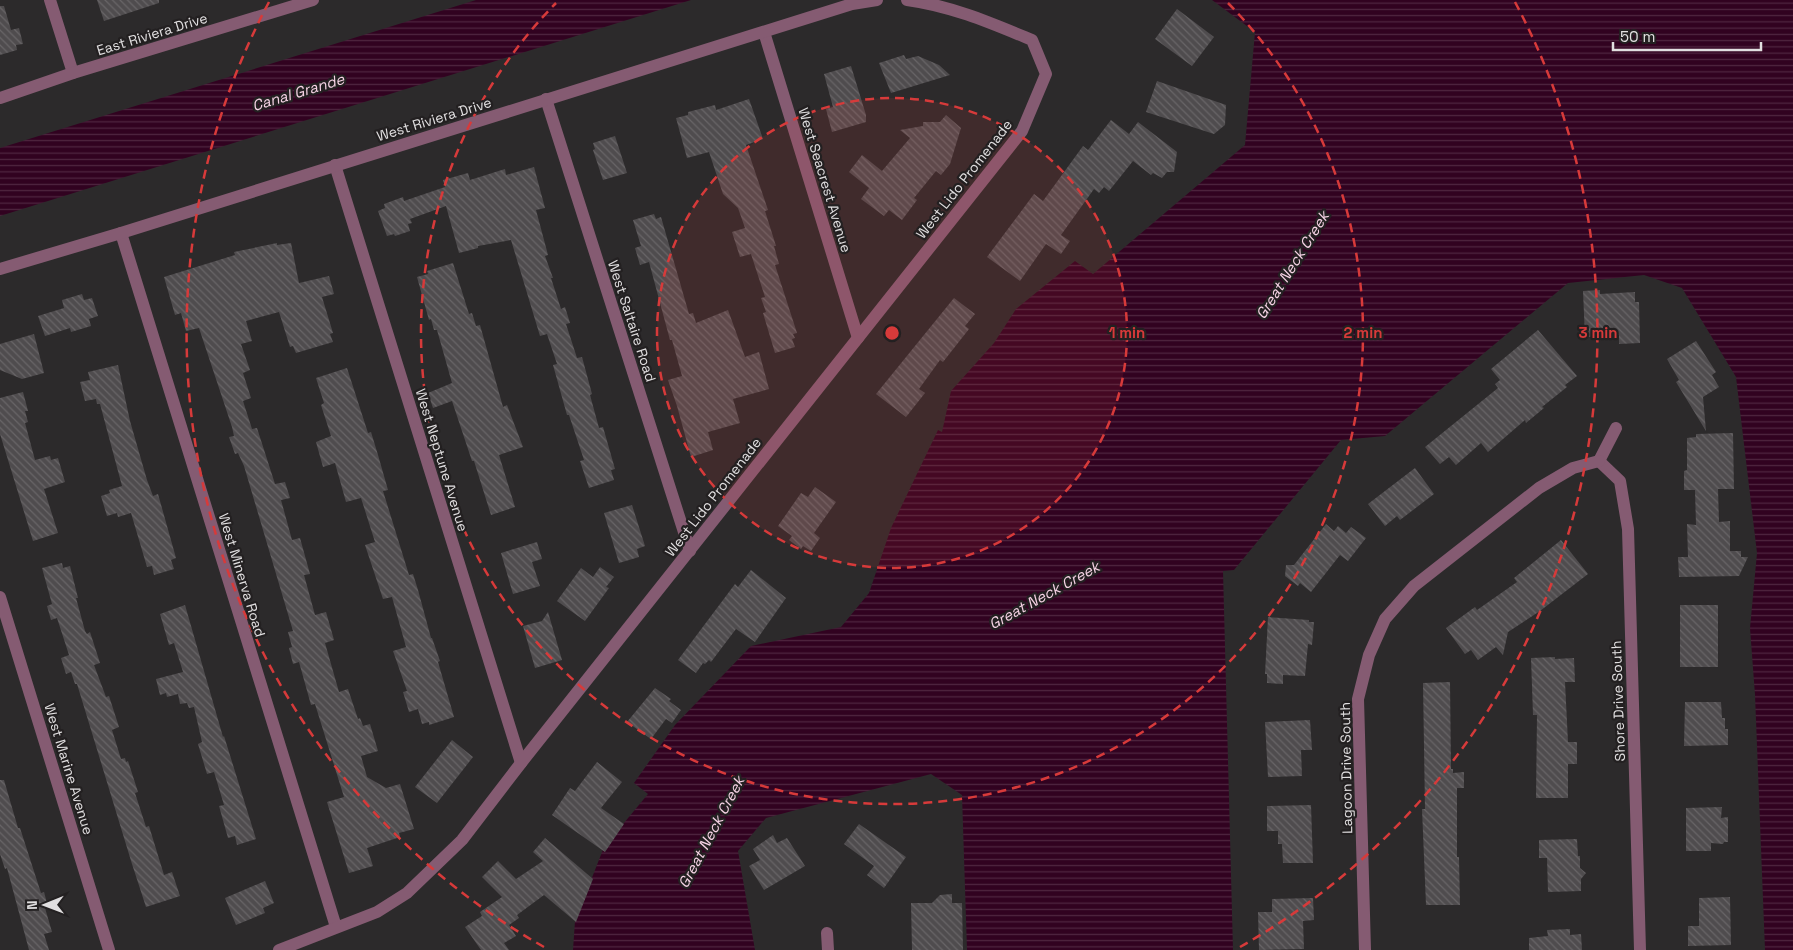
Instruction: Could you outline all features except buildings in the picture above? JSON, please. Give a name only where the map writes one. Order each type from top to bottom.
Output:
[{"type":"street","points":[[50,0],[73,74]]},
{"type":"street","name":"East Riviera Drive","points":[[0,98],[286,4],[313,0]]},
{"type":"street","name":"West Riviera Drive","points":[[0,269],[121,233],[852,4],[877,0]]},
{"type":"street","name":"West Lido Promenade","points":[[279,950],[377,912],[407,893],[462,840],[521,762],[1022,131],[1046,74],[1032,40],[973,15],[930,3],[907,0]]},
{"type":"street","name":"West Seacrest Avenue","points":[[764,32],[858,338]]},
{"type":"street","name":"West Saltaire Road","points":[[546,99],[690,551]]},
{"type":"street","name":"West Neptune Avenue","points":[[335,166],[521,762]]},
{"type":"street","name":"West Minerva Road","points":[[121,233],[336,927]]},
{"type":"street","points":[[1599,461],[1616,428]]},
{"type":"street","name":"Lagoon Drive South","points":[[1365,950],[1358,699],[1369,655],[1385,619],[1414,586],[1539,488],[1573,468],[1599,461]]},
{"type":"street","name":"Shore Drive South","points":[[1599,461],[1620,481],[1628,530],[1640,950]]},
{"type":"street","name":"West Marine Avenue","points":[[0,597],[109,950]]},
{"type":"street","points":[[827,933],[828,950]]},
{"type":"water","name":"Canal Grande","points":[[476,0],[691,0],[0,216],[0,148]]},
{"type":"water","name":"Great Neck Creek","points":[[1212,0],[1793,0],[1793,950],[1765,950],[1755,695],[1750,628],[1757,553],[1736,377],[1682,288],[1644,275],[1568,283],[1385,436],[1341,440],[1234,570],[1223,571],[1233,950],[967,950],[962,795],[931,774],[766,818],[738,851],[755,950],[573,950],[575,921],[604,847],[648,794],[634,783],[675,725],[751,646],[841,627],[869,593],[891,528],[938,430],[942,432],[951,391],[994,343],[1016,309],[1075,261],[1093,274],[1245,145],[1255,32]]}]
